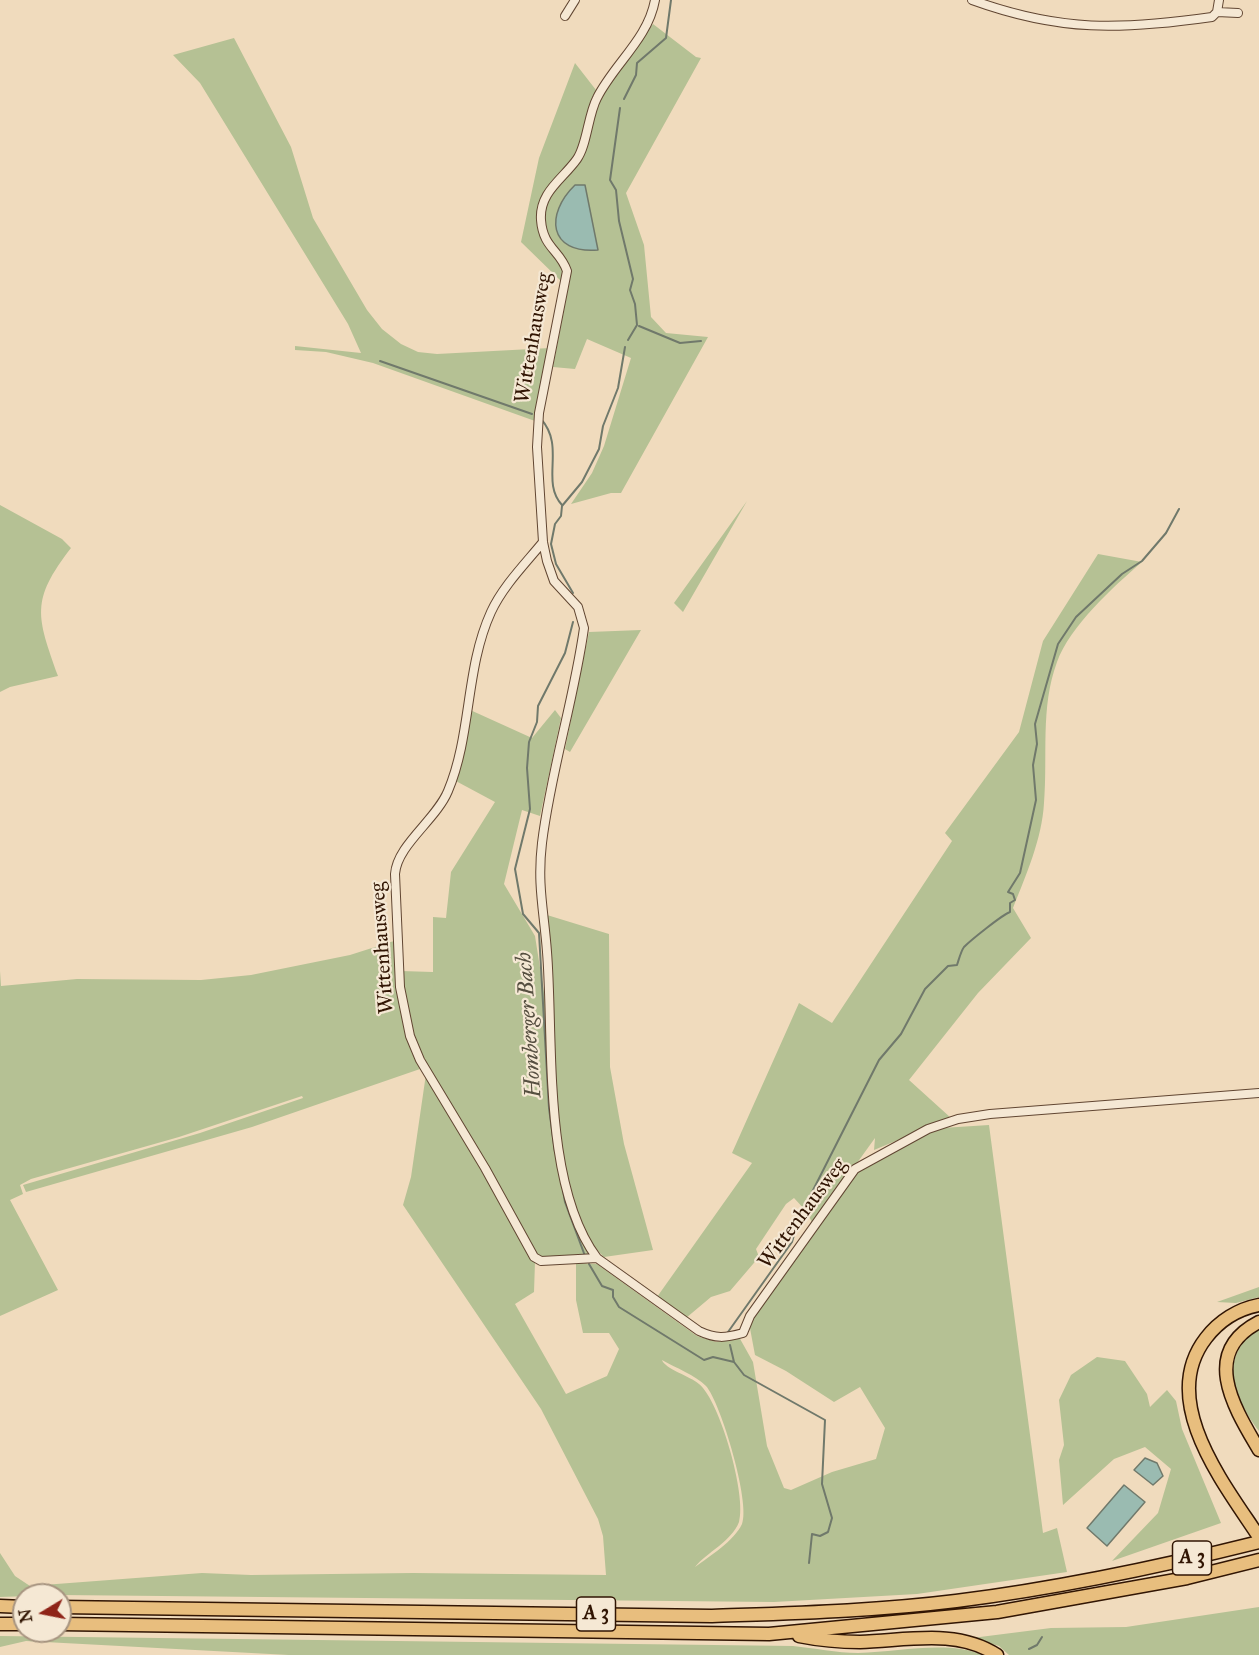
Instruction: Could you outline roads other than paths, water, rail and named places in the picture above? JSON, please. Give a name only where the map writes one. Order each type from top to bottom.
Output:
[{"type":"highway","points":[[1258,1541],[1203,1446],[1193,1420],[1189,1387],[1194,1361],[1207,1337],[1229,1317],[1259,1305]]},
{"type":"highway","points":[[1259,1322],[1238,1338],[1229,1354],[1226,1371],[1232,1403],[1259,1450]]},
{"type":"highway","name":"A 3","points":[[72,1607],[712,1616],[820,1612],[955,1601],[1049,1587],[1258,1541]]},
{"type":"highway","name":"A 3","points":[[72,1624],[780,1633],[917,1622],[1027,1608],[1187,1578],[1259,1560]]},
{"type":"highway","points":[[780,1633],[837,1641],[940,1637],[974,1644],[997,1655]]},
{"type":"street","points":[[565,16],[575,0]]},
{"type":"street","name":"Wittenhausweg","points":[[655,0],[653,13],[637,42],[597,97],[579,157],[551,188],[543,202],[541,217],[543,232],[550,248],[565,264],[567,271],[538,413],[537,447],[543,542],[554,581],[578,607],[584,628],[545,819],[538,882],[547,951],[550,1060],[560,1153],[581,1229],[597,1258],[699,1331],[716,1339],[730,1337],[743,1333],[750,1316],[855,1169],[928,1129],[958,1119],[990,1114],[1259,1093]]},
{"type":"street","points":[[972,0],[1039,20],[1098,28],[1164,24],[1216,14],[1238,13]]},
{"type":"street","points":[[1216,14],[1219,0]]},
{"type":"street","name":"Wittenhausweg","points":[[543,542],[502,593],[490,614],[476,663],[459,755],[448,791],[433,818],[397,861],[395,874],[400,987],[405,1017],[420,1060],[485,1168],[534,1257],[541,1261],[597,1258]]},
{"type":"water","points":[[575,185],[585,185],[598,250],[581,250],[569,246],[561,239],[557,230],[556,219],[559,208],[565,196]]},
{"type":"water","points":[[1145,1458],[1157,1463],[1163,1476],[1153,1485],[1134,1470]]},
{"type":"water","points":[[1124,1485],[1145,1502],[1107,1546],[1087,1528]]},
{"type":"waterway","name":"Homberger Bach","points":[[624,99],[636,75],[637,63],[666,38],[671,0]]},
{"type":"waterway","name":"Homberger Bach","points":[[620,108],[610,180],[616,190],[619,221],[633,279],[630,290],[635,304],[637,325],[628,340]]},
{"type":"waterway","points":[[639,326],[680,343],[701,341]]},
{"type":"waterway","name":"Homberger Bach","points":[[573,593],[556,564],[551,544],[555,524],[561,516],[562,506],[582,482],[599,449],[603,426],[618,388],[625,347]]},
{"type":"waterway","points":[[380,361],[532,414]]},
{"type":"waterway","points":[[541,419],[552,441],[553,485],[562,505]]},
{"type":"waterway","points":[[805,1206],[879,1060],[901,1034],[925,989],[948,966],[957,965],[964,947],[1010,912],[1010,903],[1015,900],[1013,894],[1008,892],[1020,873],[1036,800],[1033,765],[1037,744],[1035,724],[1058,644],[1076,617],[1122,574],[1142,561],[1166,533],[1179,509]]},
{"type":"waterway","name":"Homberger Bach","points":[[555,1152],[549,1108],[539,933],[523,914],[515,869],[530,809],[527,768],[529,742],[537,722],[538,706],[565,653],[573,622]]},
{"type":"waterway","name":"Homberger Bach","points":[[563,1190],[565,1202],[585,1256]]},
{"type":"waterway","points":[[728,1332],[792,1242],[800,1214]]},
{"type":"waterway","name":"Homberger Bach","points":[[589,1264],[602,1286],[613,1290],[613,1297],[619,1307],[704,1360],[713,1357],[734,1362],[744,1375],[825,1420],[822,1484],[832,1518],[828,1532],[820,1536],[812,1534],[809,1563]]},
{"type":"waterway","points":[[730,1345],[734,1362]]},
{"type":"waterway","points":[[1029,1649],[1037,1645],[1042,1637]]}]
